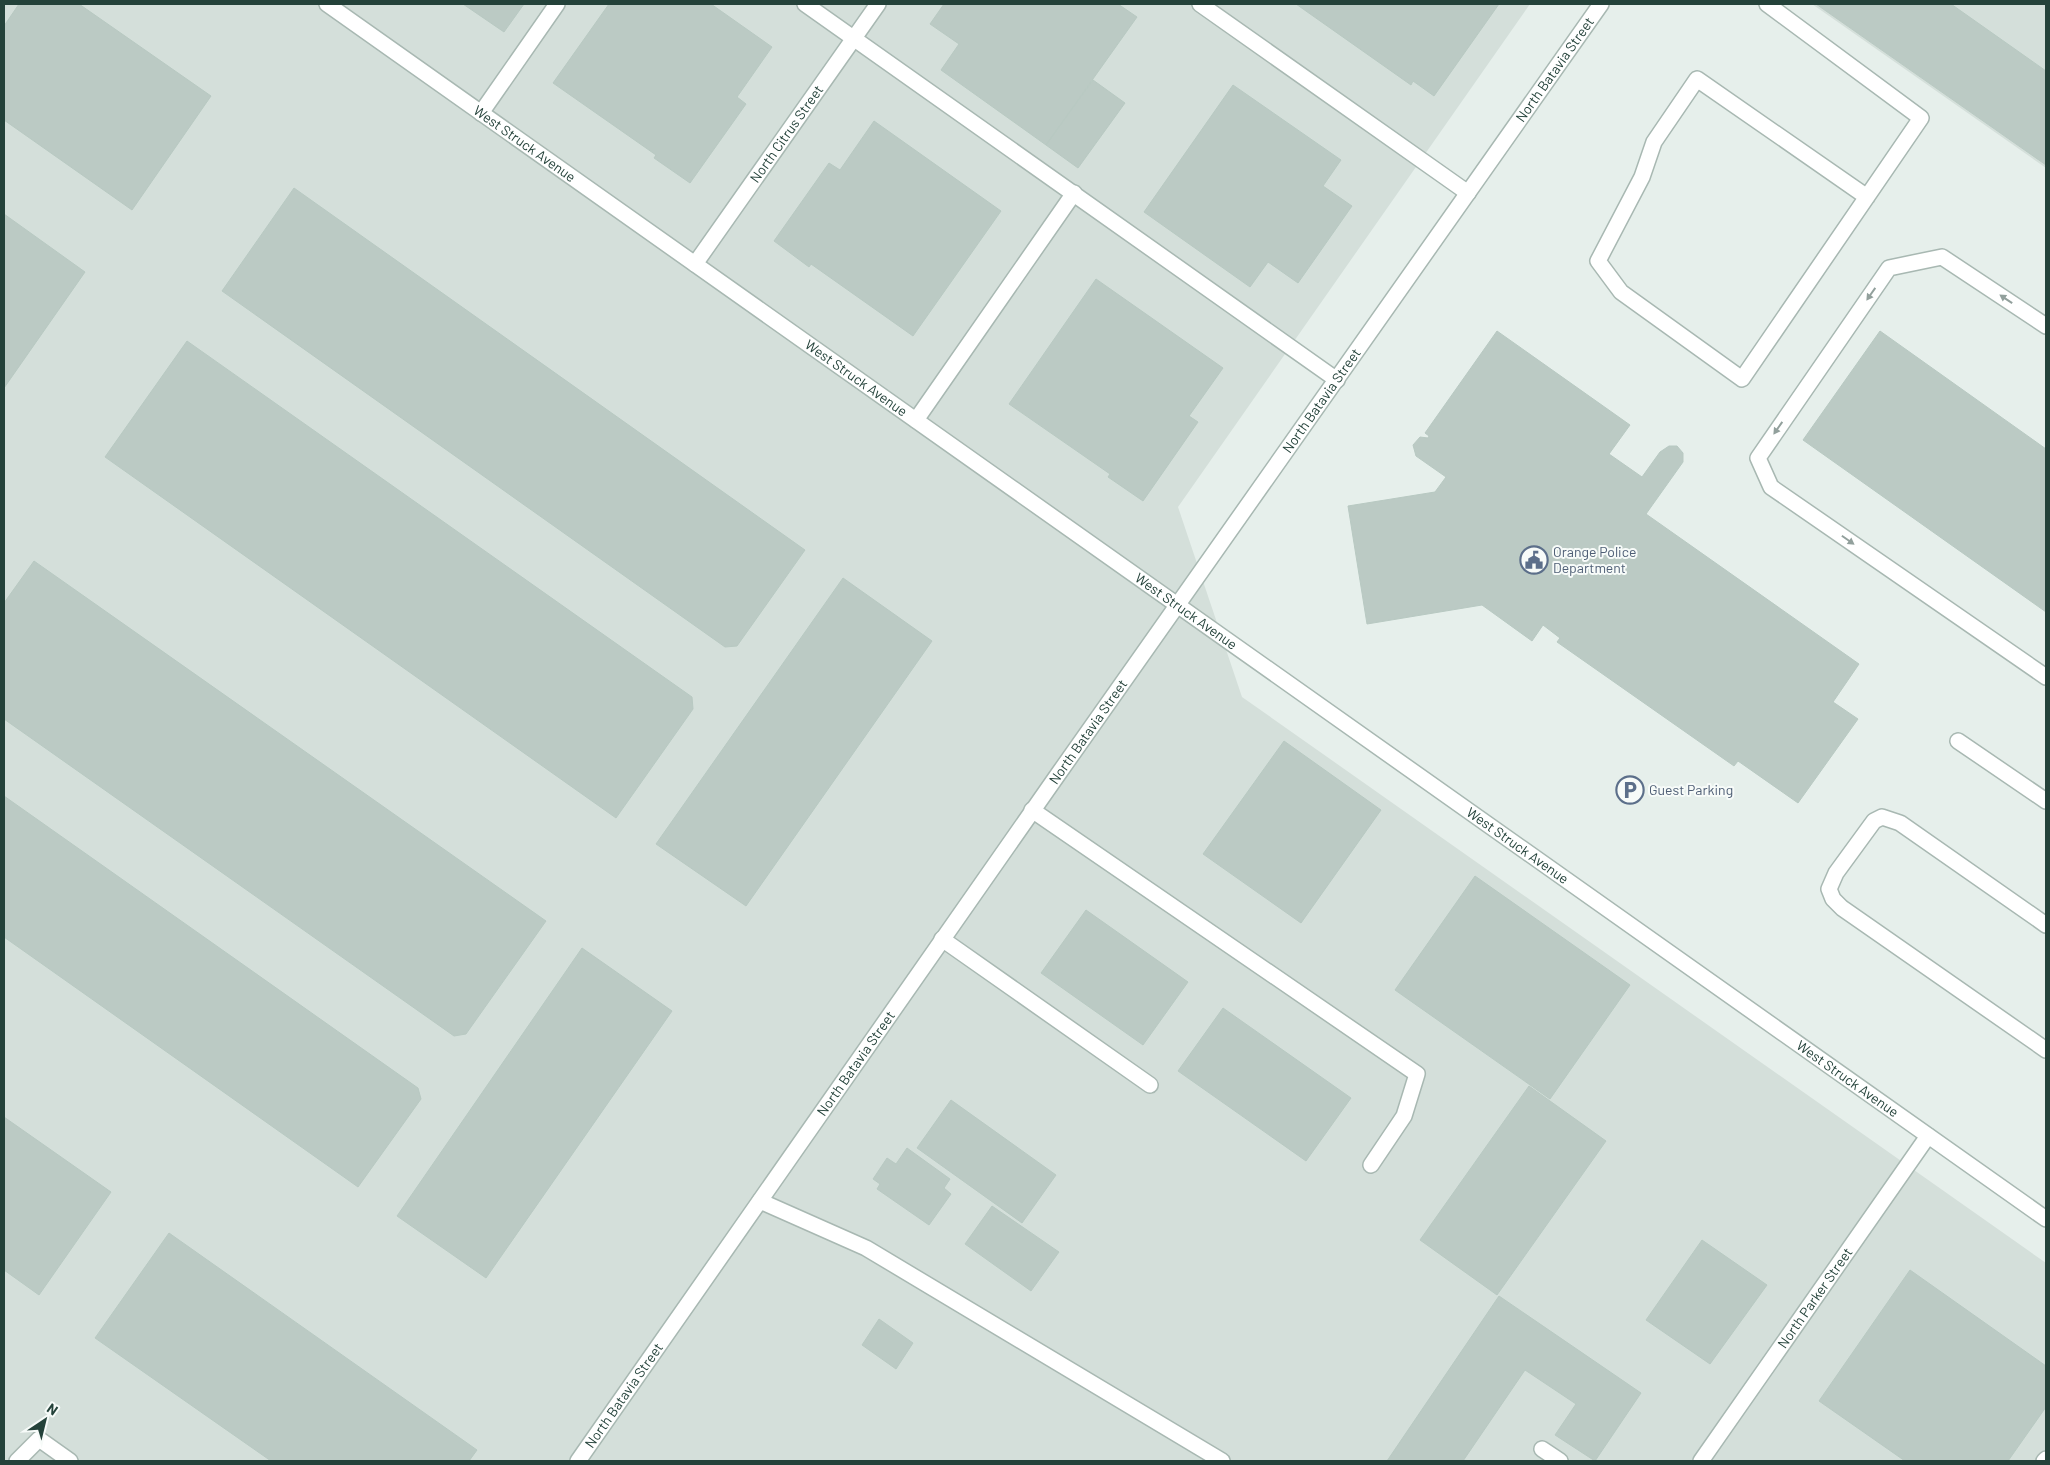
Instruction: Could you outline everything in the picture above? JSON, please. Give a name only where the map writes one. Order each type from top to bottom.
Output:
[{"type":"street","name":"West Struck Avenue","points":[[327,4],[2046,1219]]},
{"type":"street","points":[[480,113],[557,4]]},
{"type":"street","points":[[805,4],[1337,380]]},
{"type":"street","name":"North Citrus Street","points":[[695,264],[878,4]]},
{"type":"street","points":[[1200,4],[1221,10],[1468,193]]},
{"type":"street","name":"North Batavia Street","points":[[578,1461],[1032,810],[1601,4]]},
{"type":"street","points":[[1767,4],[1921,118],[1867,197],[1742,379],[1621,292],[1598,261],[1642,177],[1654,142],[1697,80],[1867,197]]},
{"type":"street","points":[[916,420],[1074,193]]},
{"type":"street","points":[[2046,326],[1942,257],[1890,268],[1758,458],[1771,487],[2046,677]]},
{"type":"street","points":[[1958,741],[2046,801]]},
{"type":"street","points":[[1032,810],[1416,1074],[1404,1116],[1372,1165]]},
{"type":"street","points":[[2046,925],[1900,823],[1882,817],[1874,821],[1841,865],[1829,888],[1833,898],[1842,908],[2046,1050]]},
{"type":"street","points":[[942,939],[1150,1085]]},
{"type":"street","name":"North Parker Street","points":[[1701,1461],[1928,1136]]},
{"type":"street","points":[[760,1201],[866,1248],[1222,1461]]},
{"type":"street","points":[[17,1461],[39,1440],[70,1461]]},
{"type":"street","points":[[1542,1449],[1560,1461]]},
{"type":"shaded area","points":[[4,4],[1530,4],[1178,507],[1242,697],[2046,1263],[2046,1461],[4,1461]]},
{"type":"shaded area","points":[[1812,4],[2046,4],[2046,168]]},
{"type":"building","points":[[19,4],[79,4],[211,96],[132,210],[4,120],[4,26]]},
{"type":"building","points":[[463,4],[524,4],[504,32]]},
{"type":"building","points":[[609,4],[711,4],[772,47],[737,97],[746,104],[690,183],[654,158],[656,155],[553,83]]},
{"type":"building","points":[[944,4],[1118,4],[1137,17],[1046,145],[941,70],[959,44],[930,24]]},
{"type":"building","points":[[1296,4],[1499,4],[1434,96],[1413,81],[1411,85]]},
{"type":"building","points":[[1816,4],[1951,4],[2046,71],[2046,165]]},
{"type":"building","points":[[1093,80],[1125,103],[1078,168],[1046,145]]},
{"type":"building","points":[[1233,85],[1341,160],[1323,186],[1352,206],[1298,283],[1268,262],[1250,287],[1144,212]]},
{"type":"building","points":[[874,121],[1001,211],[913,336],[811,264],[809,267],[774,241],[829,163],[840,170]]},
{"type":"building","points":[[294,188],[805,550],[737,646],[725,647],[222,291]]},
{"type":"building","points":[[4,214],[85,272],[4,388]]},
{"type":"building","points":[[1096,279],[1223,368],[1189,416],[1198,422],[1143,501],[1108,477],[1110,474],[1009,404]]},
{"type":"building","name":"Orange Police Department","points":[[1497,331],[1630,425],[1609,454],[1642,477],[1660,452],[1669,446],[1677,446],[1683,453],[1683,462],[1646,514],[1859,664],[1833,702],[1858,719],[1798,803],[1738,761],[1734,766],[1557,642],[1560,638],[1543,625],[1532,641],[1482,605],[1367,624],[1348,506],[1435,492],[1446,477],[1416,456],[1413,445],[1420,437],[1428,438],[1429,436],[1425,433]]},
{"type":"building","points":[[1880,331],[2046,449],[2046,612],[1803,440]]},
{"type":"building","points":[[187,341],[692,697],[693,709],[616,818],[105,457]]},
{"type":"building","points":[[34,561],[546,921],[466,1034],[454,1036],[4,719],[4,603]]},
{"type":"building","points":[[843,578],[932,641],[746,906],[656,844]]},
{"type":"building","points":[[1284,741],[1381,810],[1301,923],[1203,854]]},
{"type":"building","points":[[4,796],[418,1088],[421,1099],[358,1187],[4,937]]},
{"type":"building","points":[[1475,876],[1630,985],[1550,1099],[1395,990]]},
{"type":"building","points":[[1086,910],[1188,982],[1143,1045],[1041,973]]},
{"type":"building","points":[[582,948],[672,1011],[486,1278],[397,1216]]},
{"type":"building","points":[[1223,1008],[1351,1098],[1306,1161],[1178,1071]]},
{"type":"building","points":[[1529,1086],[1606,1141],[1497,1295],[1420,1240]]},
{"type":"building","points":[[951,1100],[1056,1175],[1022,1223],[917,1148]]},
{"type":"building","points":[[4,1117],[111,1192],[39,1295],[4,1270]]},
{"type":"building","points":[[907,1148],[950,1179],[944,1188],[951,1194],[929,1225],[877,1189],[880,1184],[873,1179],[887,1158],[896,1164]]},
{"type":"building","points":[[992,1206],[1059,1252],[1031,1291],[965,1244]]},
{"type":"building","points":[[169,1233],[477,1450],[469,1461],[271,1461],[95,1338]]},
{"type":"building","points":[[1702,1240],[1767,1285],[1710,1364],[1646,1320]]},
{"type":"building","points":[[1910,1270],[2046,1366],[2046,1407],[2008,1461],[1905,1461],[1819,1401]]},
{"type":"building","points":[[1499,1296],[1641,1393],[1595,1461],[1555,1435],[1576,1404],[1525,1370],[1463,1461],[1387,1461]]},
{"type":"building","points":[[879,1319],[913,1343],[896,1369],[862,1345]]},
{"type":"place","name":"Orange Police Department","points":[[1534,560]]},
{"type":"place","name":"Guest Parking","points":[[1630,790]]}]
